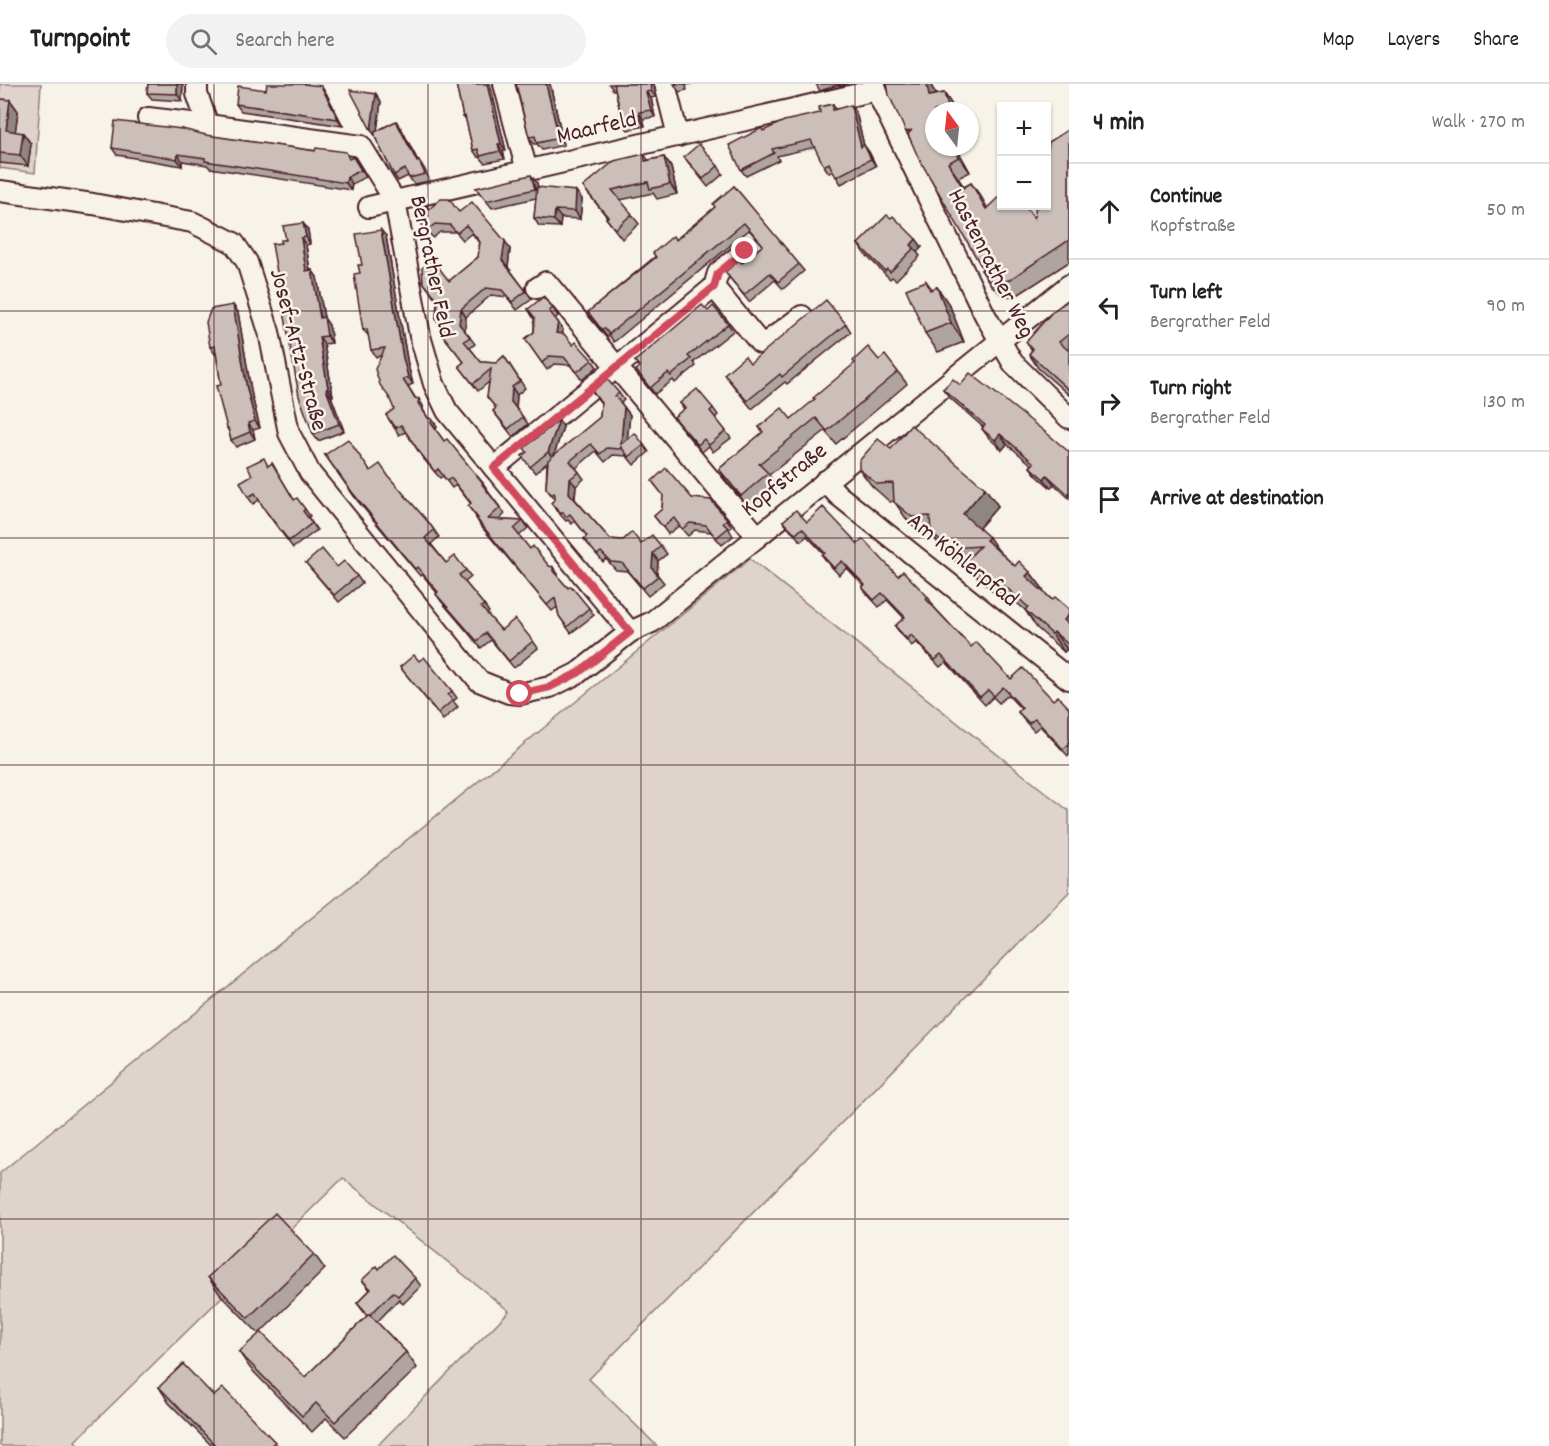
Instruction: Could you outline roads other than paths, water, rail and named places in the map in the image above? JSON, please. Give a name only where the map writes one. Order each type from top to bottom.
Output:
[{"type":"street","points":[[197,84],[197,94],[207,125]]},
{"type":"street","points":[[504,84],[527,171]]},
{"type":"street","points":[[665,84],[678,136]]},
{"type":"street","name":"Maarfeld","points":[[369,207],[678,136],[875,87]]},
{"type":"street","name":"Hastenrather Weg","points":[[875,87],[999,341],[1013,363],[1069,418]]},
{"type":"street","name":"Bergrather Feld","points":[[148,118],[362,146],[395,201],[420,336],[434,384],[447,411],[630,632]]},
{"type":"street","name":"Josef-Artz-Straße","points":[[0,191],[93,204],[192,222],[234,243],[247,262],[269,333],[290,433],[310,473],[479,681],[509,693],[520,694]]},
{"type":"street","points":[[494,468],[714,287],[718,273],[745,251]]},
{"type":"street","points":[[537,288],[546,282],[758,536]]},
{"type":"street","name":"Kopfstraße","points":[[520,694],[550,687],[578,673],[630,632],[651,622],[1069,285]]},
{"type":"street","points":[[714,287],[760,343],[767,342],[802,316]]},
{"type":"street","name":"Am Köhlerpfad","points":[[825,481],[838,495],[1069,679]]}]
